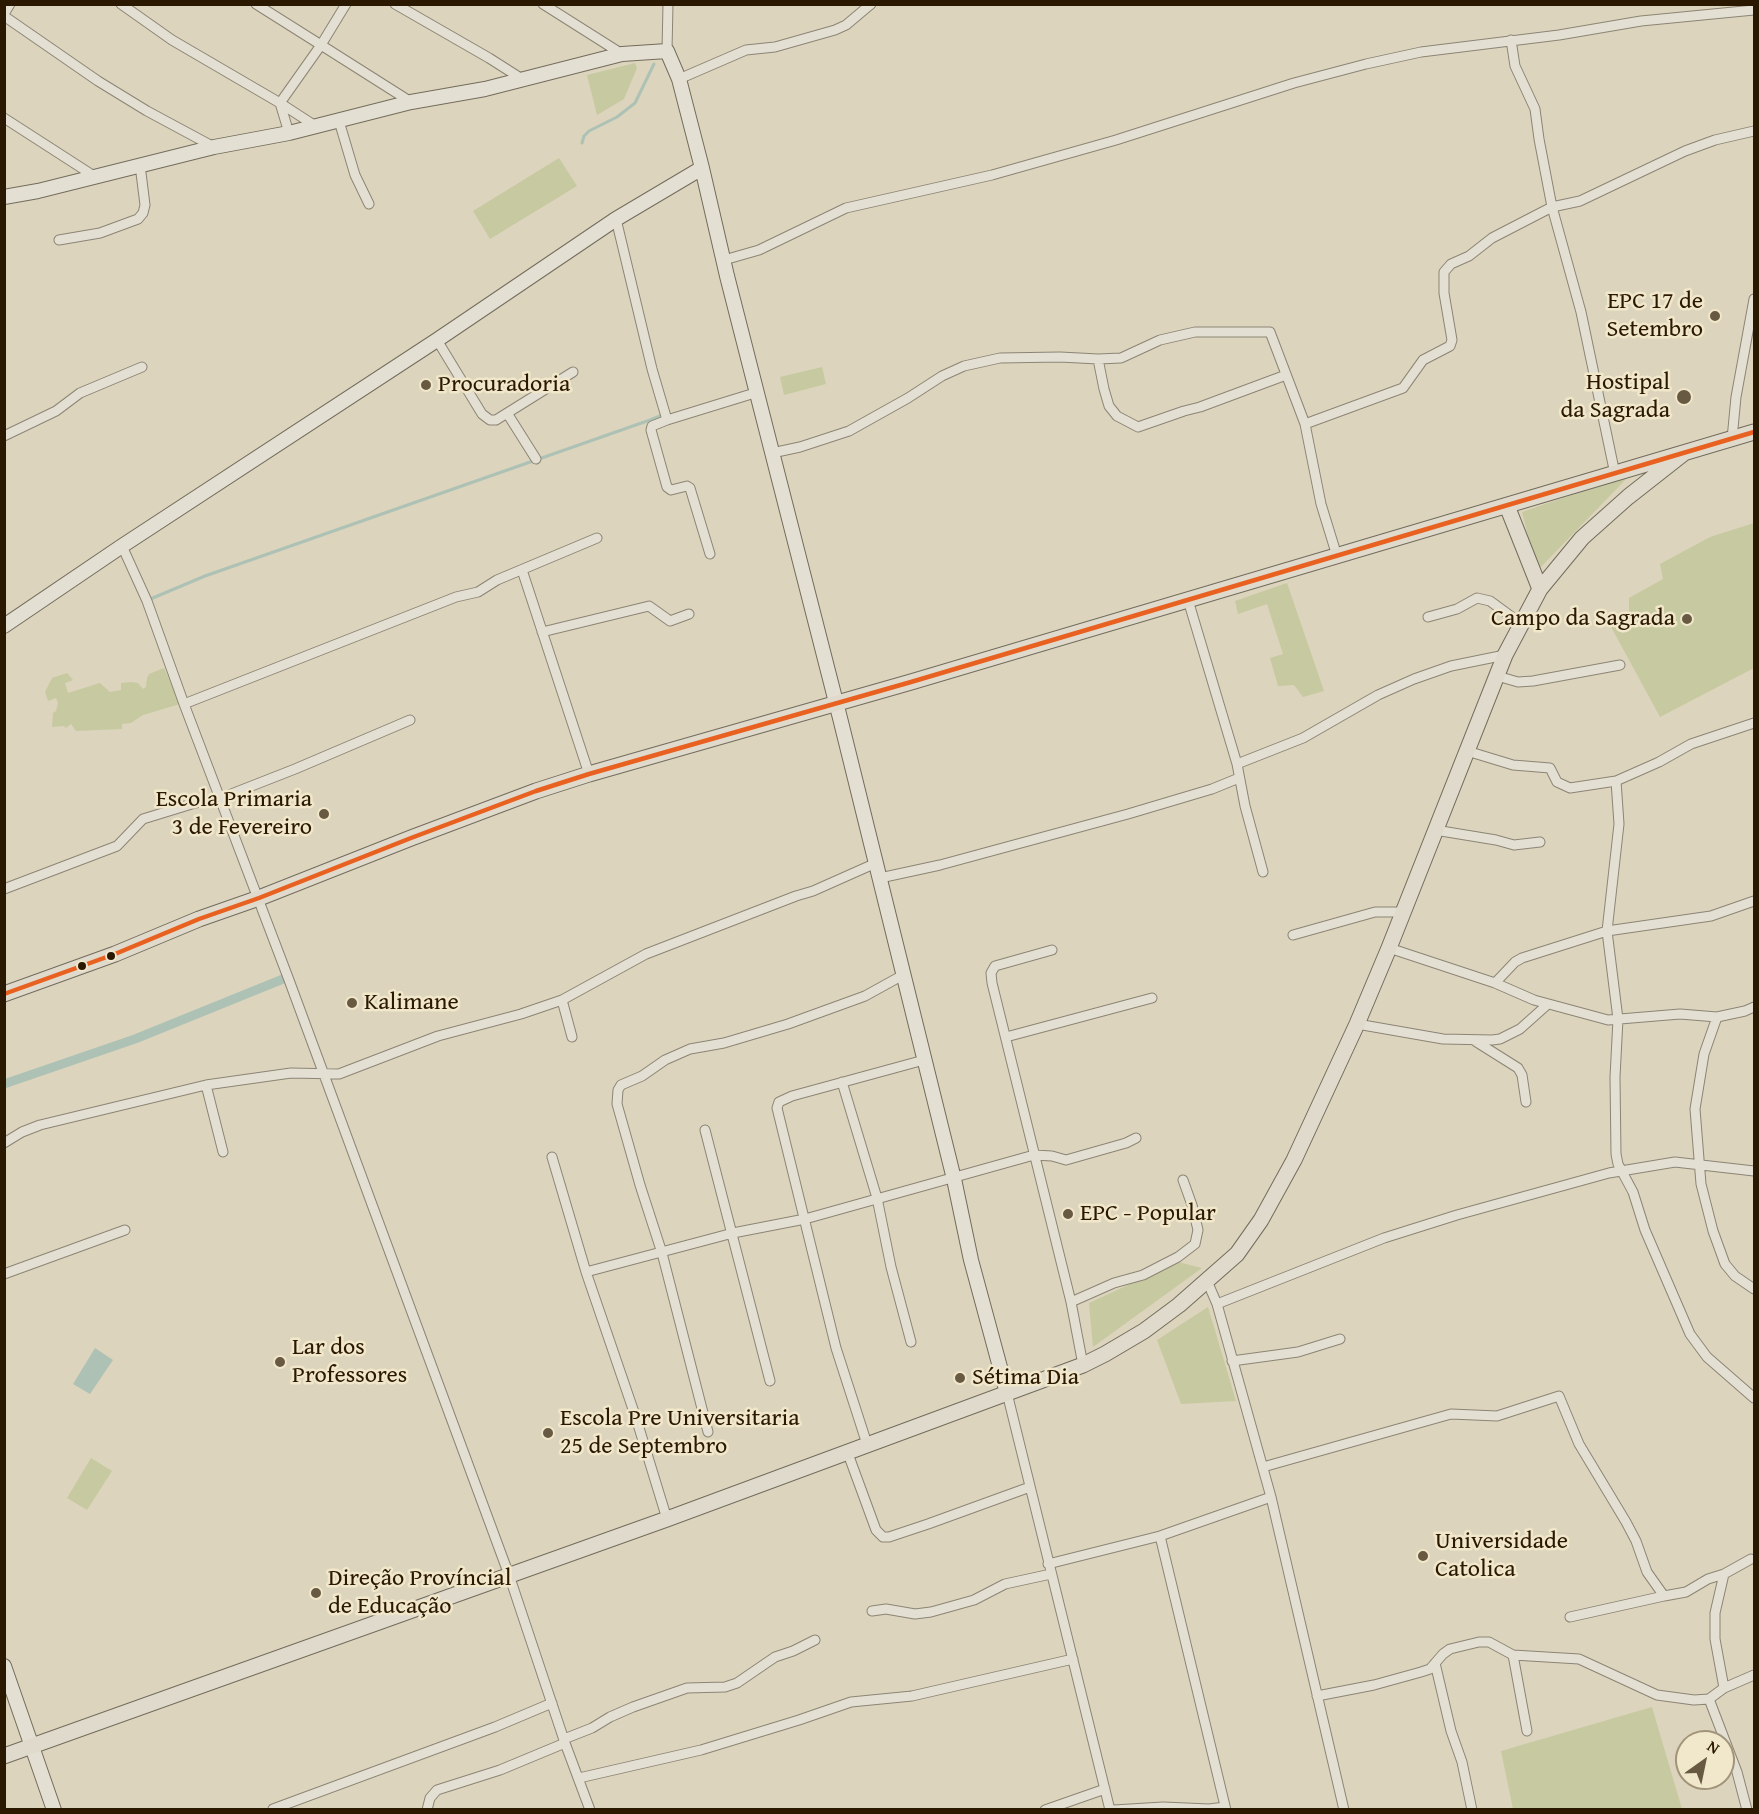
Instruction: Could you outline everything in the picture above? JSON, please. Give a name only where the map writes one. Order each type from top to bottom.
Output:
[{"type":"main road","points":[[4,994],[115,954],[199,919],[536,791],[1755,432]]},
{"type":"main road","points":[[4,1756],[668,1519],[1083,1365],[1144,1331],[1179,1305],[1237,1254],[1261,1220],[1294,1160],[1357,1024],[1389,948],[1505,655],[1540,589],[1581,538],[1684,453]]},
{"type":"main road","points":[[1507,506],[1540,589]]},
{"type":"street","points":[[10,4],[4,15],[108,87],[214,147]]},
{"type":"street","points":[[121,4],[172,40],[317,127]]},
{"type":"street","points":[[256,4],[411,102]]},
{"type":"street","points":[[279,103],[321,45],[346,4]]},
{"type":"street","points":[[395,4],[522,79]]},
{"type":"street","points":[[543,4],[622,54]]},
{"type":"street","points":[[668,4],[667,51],[679,79],[702,168],[954,1179],[971,1260],[1007,1393],[1105,1789],[1112,1809],[1226,1808],[1160,1536]]},
{"type":"street","points":[[679,79],[746,50],[775,47],[835,30],[846,25],[871,4]]},
{"type":"street","points":[[724,260],[759,250],[846,208],[1003,172],[1116,140],[1294,83],[1356,67],[1421,52],[1641,21],[1755,10]]},
{"type":"street","points":[[1511,40],[1515,66],[1535,109],[1552,207],[1581,312],[1616,474]]},
{"type":"street","points":[[4,197],[38,191],[214,147],[289,134],[411,102],[485,89],[622,54],[667,51]]},
{"type":"street","points":[[279,103],[289,134]]},
{"type":"street","points":[[4,117],[94,176]]},
{"type":"street","points":[[339,121],[355,175],[369,204]]},
{"type":"street","points":[[1305,424],[1403,388],[1423,360],[1451,343],[1444,293],[1444,272],[1470,256],[1492,238],[1552,207],[1580,201],[1685,151],[1715,140],[1755,131]]},
{"type":"street","points":[[59,240],[100,233],[138,219],[143,213],[145,204],[140,165]]},
{"type":"street","points":[[4,626],[616,219],[702,168]]},
{"type":"street","points":[[616,219],[652,369],[667,420]]},
{"type":"street","points":[[1732,439],[1736,397],[1755,299]]},
{"type":"street","points":[[772,453],[800,447],[849,431],[942,376],[964,366],[1000,358],[1098,359],[1121,357],[1160,340],[1195,332],[1267,332],[1271,335],[1305,424],[1321,504],[1337,556]]},
{"type":"street","points":[[437,340],[482,414],[490,420],[496,420],[507,414],[573,372]]},
{"type":"street","points":[[1098,359],[1109,406],[1117,416],[1138,427],[1286,375]]},
{"type":"street","points":[[4,436],[56,411],[80,393],[142,368]]},
{"type":"street","points":[[710,555],[690,488],[687,486],[671,490],[667,487],[651,427],[758,392]]},
{"type":"street","points":[[507,414],[536,459]]},
{"type":"street","points":[[184,704],[456,597],[478,592],[497,580],[597,538]]},
{"type":"street","points":[[122,546],[147,601],[259,898],[509,1575],[590,1809]]},
{"type":"street","points":[[522,570],[589,774]]},
{"type":"street","points":[[1428,617],[1457,609],[1478,598],[1490,601],[1520,623]]},
{"type":"street","points":[[1188,600],[1237,764],[1263,872]]},
{"type":"street","points":[[542,632],[649,606],[669,621],[688,614]]},
{"type":"street","points":[[1237,764],[1303,738],[1377,696],[1414,679],[1451,666],[1505,655]]},
{"type":"street","points":[[1497,676],[1518,682],[1533,681],[1620,665]]},
{"type":"street","points":[[4,889],[117,846],[143,819],[195,803],[221,798],[410,720]]},
{"type":"street","points":[[1467,751],[1513,765],[1550,768],[1557,782],[1570,788],[1616,781],[1659,762],[1691,744],[1755,723]]},
{"type":"street","points":[[880,879],[940,866],[1128,814],[1212,789],[1239,778]]},
{"type":"street","points":[[1616,781],[1619,824],[1607,930],[1618,1019],[1615,1067],[1616,1154],[1622,1171],[1634,1192],[1645,1230],[1690,1334],[1707,1357],[1755,1398]]},
{"type":"street","points":[[1435,830],[1514,845],[1540,842]]},
{"type":"street","points":[[4,1143],[40,1125],[206,1085],[291,1073],[339,1074],[438,1036],[521,1014],[562,1000],[646,954],[813,891],[876,863]]},
{"type":"street","points":[[1495,983],[1515,962],[1522,958],[1607,930],[1711,916],[1755,901]]},
{"type":"street","points":[[1293,935],[1375,912],[1404,912]]},
{"type":"street","points":[[1389,948],[1495,983],[1534,1000],[1608,1020],[1680,1014],[1717,1017],[1755,1007]]},
{"type":"street","points":[[1052,950],[1000,964],[992,969],[992,983],[1071,1302],[1083,1365]]},
{"type":"street","points":[[708,1432],[662,1253],[617,1104],[618,1090],[621,1085],[642,1076],[665,1060],[690,1049],[724,1043],[797,1021],[865,996],[903,975]]},
{"type":"street","points":[[1006,1037],[1152,998]]},
{"type":"street","points":[[562,1000],[572,1036]]},
{"type":"street","points":[[1357,1024],[1443,1039],[1500,1039],[1520,1029],[1548,1004]]},
{"type":"street","points":[[1717,1017],[1704,1054],[1695,1109],[1698,1164],[1706,1206],[1725,1264],[1735,1276],[1755,1289]]},
{"type":"street","points":[[1473,1040],[1518,1068],[1522,1075],[1526,1102]]},
{"type":"street","points":[[867,1444],[836,1348],[777,1108],[779,1102],[792,1096],[924,1060]]},
{"type":"street","points":[[842,1082],[877,1198],[889,1257],[911,1342]]},
{"type":"street","points":[[206,1085],[223,1152]]},
{"type":"street","points":[[705,1130],[770,1381]]},
{"type":"street","points":[[586,1272],[733,1233],[805,1219],[1034,1155],[1066,1160],[1136,1138]]},
{"type":"street","points":[[552,1157],[586,1272],[668,1519]]},
{"type":"street","points":[[1216,1304],[1384,1238],[1457,1215],[1609,1173],[1675,1162],[1755,1172]]},
{"type":"street","points":[[1071,1302],[1114,1283],[1143,1275],[1178,1257],[1195,1244],[1198,1230],[1183,1180]]},
{"type":"street","points":[[4,1274],[125,1230]]},
{"type":"street","points":[[1207,1281],[1216,1304],[1271,1497],[1344,1809]]},
{"type":"street","points":[[1232,1361],[1298,1352],[1340,1340]]},
{"type":"street","points":[[1263,1467],[1451,1414],[1497,1416],[1559,1396],[1578,1444],[1626,1522],[1636,1541],[1647,1572],[1664,1596]]},
{"type":"street","points":[[847,1451],[876,1530],[883,1537],[928,1524],[1030,1487]]},
{"type":"street","points":[[1048,1564],[1160,1536],[1271,1497]]},
{"type":"street","points":[[1570,1617],[1686,1592],[1751,1559]]},
{"type":"street","points":[[872,1611],[886,1609],[915,1614],[931,1612],[974,1600],[1005,1584],[1051,1574]]},
{"type":"street","points":[[1724,1574],[1715,1613],[1715,1639],[1724,1688]]},
{"type":"street","points":[[427,1809],[430,1798],[437,1790],[500,1770],[633,1707],[687,1688],[725,1688],[737,1683],[775,1657],[815,1640]]},
{"type":"street","points":[[1317,1696],[1374,1685],[1430,1669],[1450,1649],[1479,1642],[1490,1642],[1513,1655],[1580,1659],[1657,1695],[1694,1700],[1709,1699],[1724,1688],[1755,1675]]},
{"type":"street","points":[[1513,1655],[1527,1731]]},
{"type":"street","points":[[579,1778],[701,1750],[799,1720],[851,1701],[912,1696],[1073,1659]]},
{"type":"street","points":[[1435,1663],[1451,1731],[1462,1762],[1472,1809]]},
{"type":"street","points":[[4,1666],[54,1809]]},
{"type":"street","points":[[1709,1699],[1737,1772],[1747,1809]]},
{"type":"street","points":[[273,1809],[495,1727],[552,1703]]},
{"type":"street","points":[[1045,1809],[1105,1789]]},
{"type":"green space","points":[[635,63],[637,68],[624,99],[597,115],[587,75]]},
{"type":"green space","points":[[559,158],[577,186],[490,239],[473,211]]},
{"type":"green space","points":[[822,367],[826,384],[784,395],[780,377]]},
{"type":"green space","points":[[1630,475],[1537,571],[1522,512]]},
{"type":"green space","name":"Campo da Sagrada","points":[[1754,523],[1754,668],[1660,717],[1610,625],[1629,613],[1629,598],[1663,579],[1660,564],[1710,537]]},
{"type":"green space","points":[[1287,583],[1324,691],[1303,697],[1294,685],[1278,686],[1270,658],[1283,654],[1267,604],[1238,614],[1235,601]]},
{"type":"green space","points":[[164,668],[180,704],[143,715],[131,723],[122,724],[122,729],[76,731],[71,724],[66,728],[64,726],[52,727],[53,713],[58,703],[56,698],[48,701],[45,692],[52,678],[67,673],[73,680],[65,683],[68,693],[100,683],[110,692],[121,690],[121,683],[131,682],[138,683],[143,689],[146,687],[149,674]]},
{"type":"green space","points":[[1178,1262],[1202,1268],[1093,1347],[1089,1303]]},
{"type":"green space","points":[[1208,1307],[1236,1401],[1181,1404],[1157,1340]]},
{"type":"green space","points":[[91,1458],[112,1471],[87,1510],[67,1498]]},
{"type":"green space","points":[[1652,1707],[1682,1809],[1513,1809],[1501,1751]]},
{"type":"shaded area","points":[[95,1348],[113,1360],[90,1394],[73,1384]]},
{"type":"waterway","points":[[582,143],[589,131],[617,117],[635,103],[654,64]]},
{"type":"waterway","points":[[148,600],[205,576],[650,420],[660,416],[663,412]]},
{"type":"waterway","points":[[4,1084],[135,1039],[288,977]]},
{"type":"transit line","points":[[4,994],[115,954],[199,919],[536,791],[1754,432]]},
{"type":"place","name":"EPC 17 de Setembro","points":[[1715,316]]},
{"type":"place","name":"Procuradoria","points":[[426,385]]},
{"type":"place","name":"Hostipal da Sagrada","points":[[1684,397]]},
{"type":"place","name":"Campo da Sagrada","points":[[1687,619]]},
{"type":"place","name":"Escola Primaria 3 de Fevereiro","points":[[324,814]]},
{"type":"place","name":"Kalimane","points":[[352,1003]]},
{"type":"place","name":"EPC - Popular","points":[[1068,1214]]},
{"type":"place","name":"Lar dos Professores","points":[[280,1362]]},
{"type":"place","name":"Sétima Dia","points":[[960,1378]]},
{"type":"place","name":"Escola Pre Universitaria 25 de Septembro","points":[[548,1433]]},
{"type":"place","name":"Universidade Catolica","points":[[1423,1556]]},
{"type":"place","name":"Direção Províncial de Educação","points":[[316,1593]]}]
